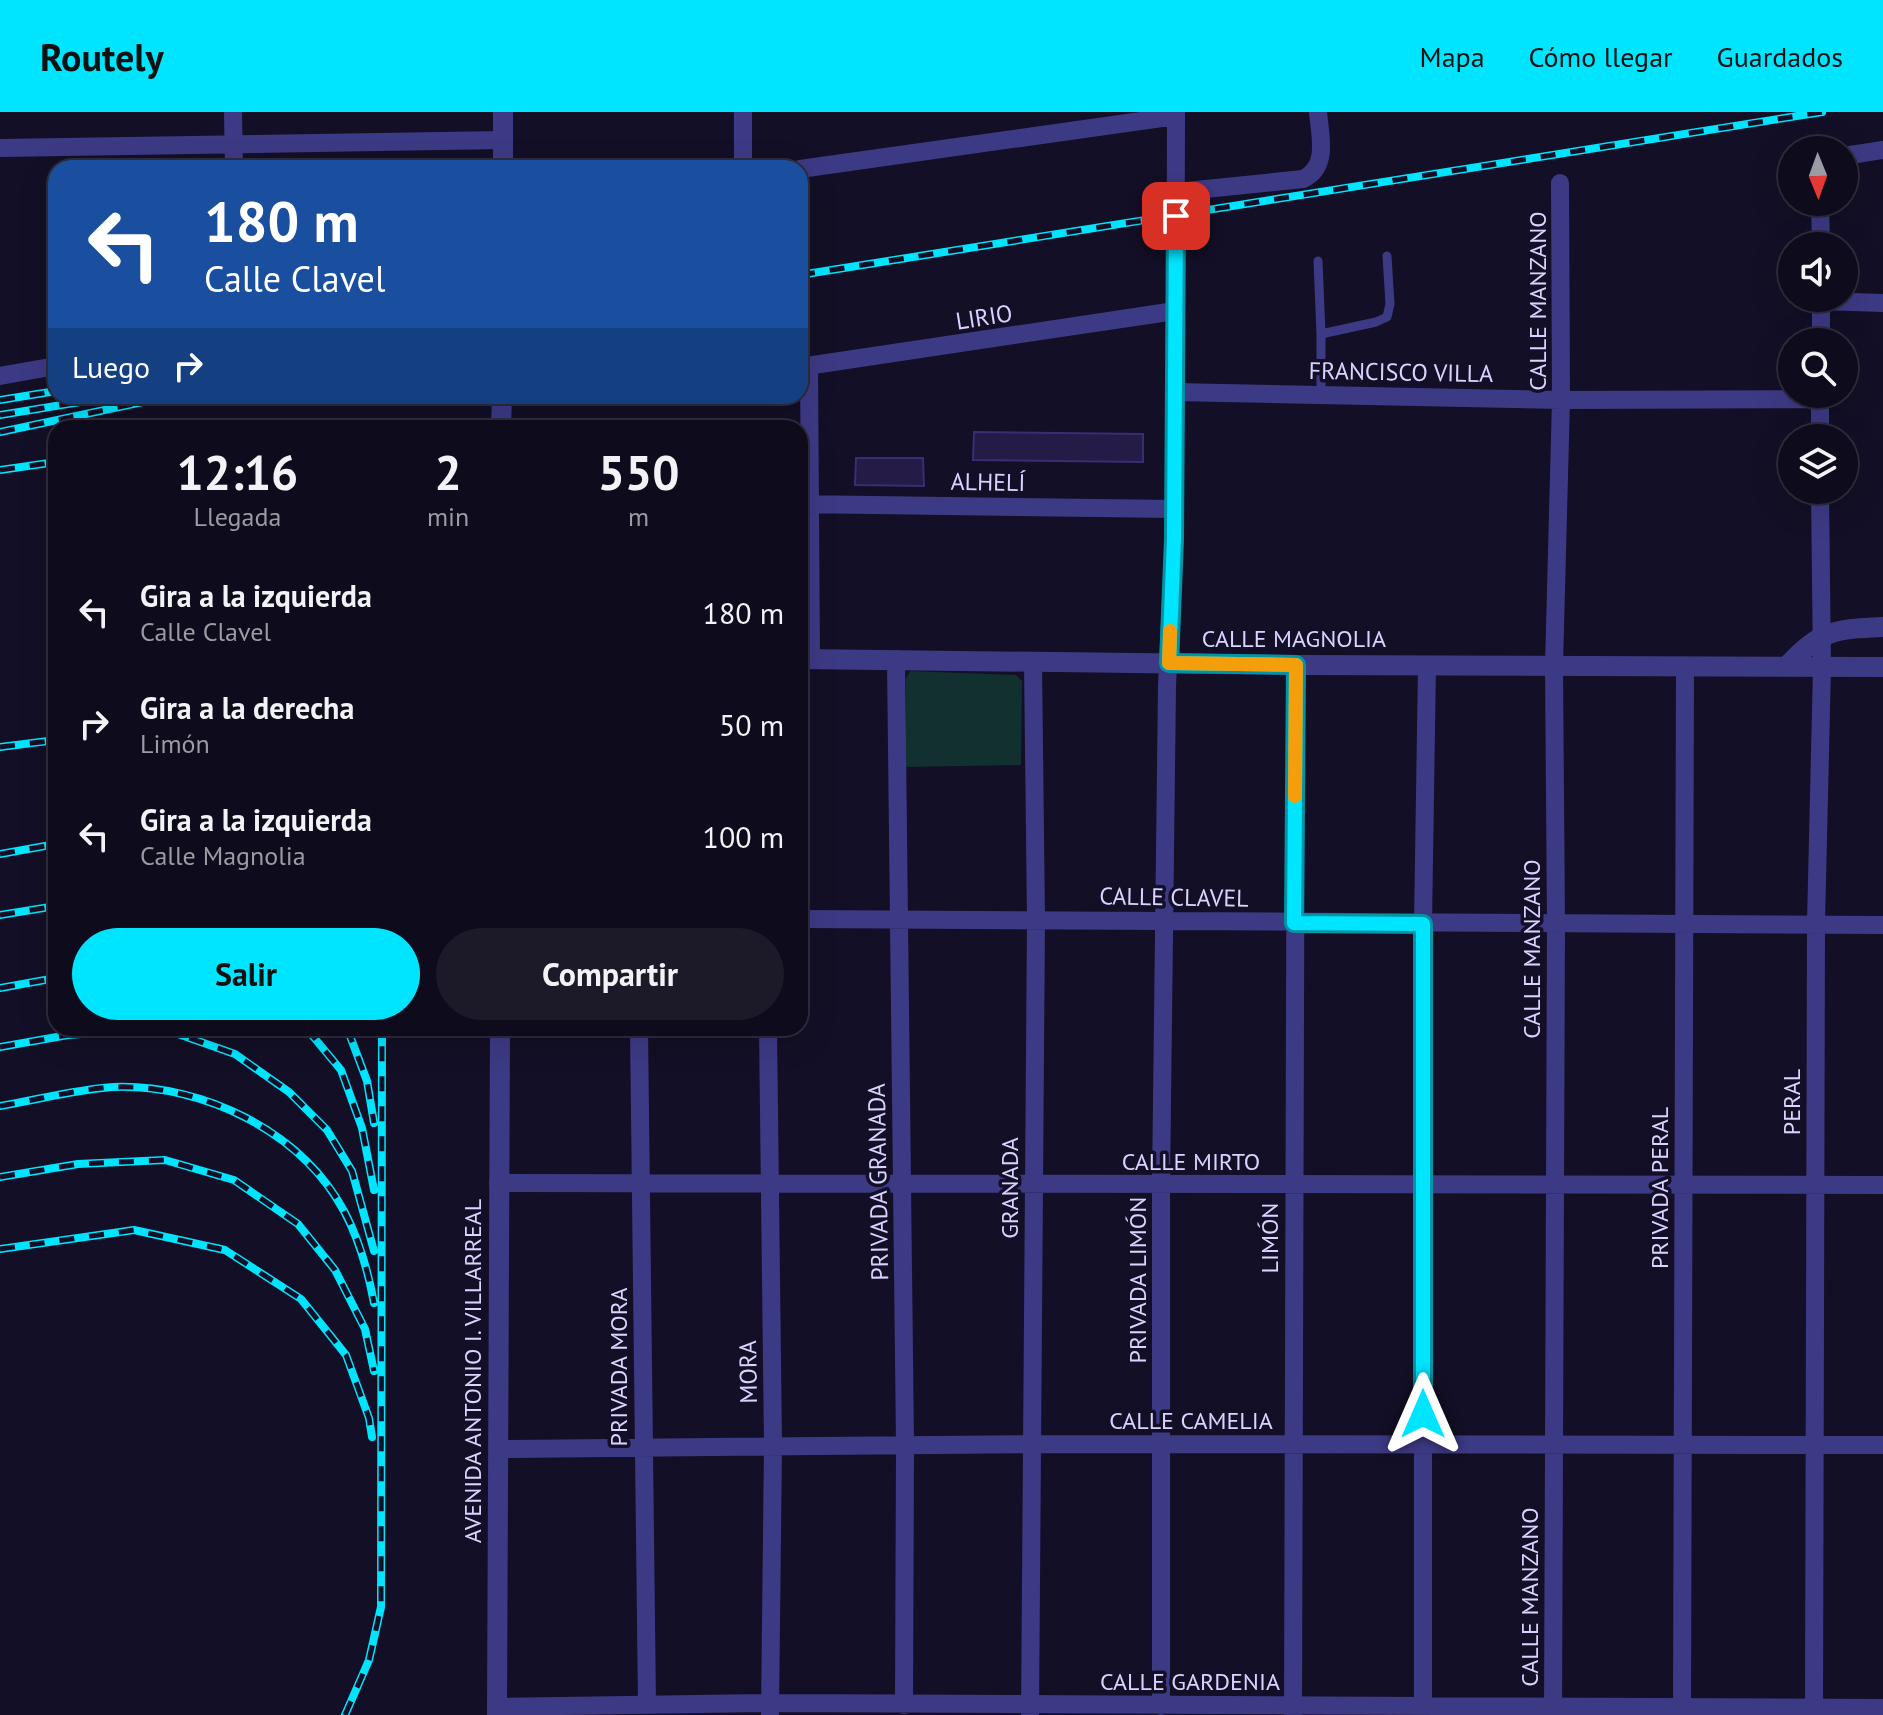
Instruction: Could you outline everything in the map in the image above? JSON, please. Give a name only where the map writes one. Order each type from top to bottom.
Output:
[{"type":"street","points":[[233,112],[234,160]]},
{"type":"street","points":[[503,112],[503,160]]},
{"type":"street","points":[[743,112],[743,160]]},
{"type":"street","points":[[1176,192],[1303,179],[1317,169],[1321,155],[1318,112]]},
{"type":"street","points":[[808,168],[1176,114]]},
{"type":"street","name":"PRIVADA LIMÓN","points":[[1161,1706],[1161,1184],[1169,663],[1175,509],[1176,114]]},
{"type":"street","points":[[0,148],[503,140]]},
{"type":"street","points":[[1858,154],[1883,150]]},
{"type":"street","name":"CALLE MANZANO","points":[[1553,1711],[1554,666],[1561,400],[1560,183]]},
{"type":"street","points":[[1858,302],[1883,303]]},
{"type":"street","name":"LIRIO","points":[[808,366],[1175,311]]},
{"type":"street","points":[[0,376],[48,367]]},
{"type":"street","name":"FRANCISCO VILLA","points":[[1174,392],[1561,400],[1778,397]]},
{"type":"street","name":"ALHELÍ","points":[[808,504],[1175,509]]},
{"type":"street","name":"PERAL","points":[[1814,1711],[1816,923],[1822,668],[1820,504]]},
{"type":"street","points":[[1787,666],[1821,636],[1840,630],[1883,627]]},
{"type":"street","name":"CALLE MAGNOLIA","points":[[808,659],[1883,667]]},
{"type":"street","name":"PRIVADA GRANADA","points":[[896,659],[905,1445],[904,1705]]},
{"type":"street","name":"GRANADA","points":[[1030,1710],[1036,920],[1033,662]]},
{"type":"street","name":"LIMÓN","points":[[1293,1710],[1296,665]]},
{"type":"street","points":[[1423,1706],[1423,924],[1427,665]]},
{"type":"street","name":"PRIVADA PERAL","points":[[1682,1708],[1685,667]]},
{"type":"street","name":"CALLE CLAVEL","points":[[808,919],[1883,925]]},
{"type":"street","name":"AVENIDA ANTONIO I. VILLARREAL","points":[[497,1711],[500,1036]]},
{"type":"street","name":"PRIVADA MORA","points":[[639,1036],[647,1705]]},
{"type":"street","name":"MORA","points":[[768,1036],[773,1445],[770,1709]]},
{"type":"street","name":"CALLE MIRTO","points":[[498,1183],[1883,1185]]},
{"type":"street","name":"CALLE CAMELIA","points":[[499,1449],[1032,1444],[1883,1445]]},
{"type":"street","name":"CALLE GARDENIA","points":[[497,1711],[647,1705],[770,1709],[904,1705],[1030,1710],[1161,1706],[1293,1710],[1423,1706],[1553,1711],[1883,1708]]},
{"type":"lane","points":[[1321,334],[1387,317],[1390,304],[1387,256]]},
{"type":"lane","points":[[1318,261],[1321,394]]},
{"type":"green space","points":[[910,671],[1016,675],[1022,681],[1021,765],[905,767],[906,678]]},
{"type":"building","points":[[974,432],[1143,434],[1143,462],[973,460]]},
{"type":"building","points":[[856,458],[923,458],[924,486],[855,485]]},
{"type":"railway","points":[[808,274],[1822,112]]},
{"type":"railway","points":[[0,400],[48,392]]},
{"type":"railway","points":[[0,415],[68,404]]},
{"type":"railway","points":[[57,420],[133,404]]},
{"type":"railway","points":[[0,432],[48,422]]},
{"type":"railway","points":[[0,470],[48,463]]},
{"type":"railway","points":[[0,747],[48,741]]},
{"type":"railway","points":[[0,854],[48,845]]},
{"type":"railway","points":[[0,915],[48,907]]},
{"type":"railway","points":[[0,988],[48,979]]},
{"type":"railway","points":[[0,1047],[62,1036]]},
{"type":"railway","points":[[184,1036],[235,1054],[289,1092],[327,1130],[352,1171],[374,1251]]},
{"type":"railway","points":[[313,1036],[341,1070],[362,1128],[374,1190]]},
{"type":"railway","points":[[350,1036],[367,1081],[374,1123]]},
{"type":"railway","points":[[345,1715],[369,1660],[381,1607],[382,1036]]},
{"type":"railway","points":[[0,1106],[100,1088],[148,1088],[215,1104],[246,1118],[302,1157],[325,1183],[354,1233],[374,1303]]},
{"type":"railway","points":[[0,1177],[78,1164],[165,1160],[234,1180],[298,1224],[335,1270],[365,1329],[374,1371]]},
{"type":"railway","points":[[0,1249],[134,1230],[225,1250],[301,1299],[346,1355],[369,1418],[372,1437]]},
{"type":"slow traffic","points":[[1170,631],[1169,663],[1296,665],[1295,796]]},
{"type":"route","points":[[1176,216],[1174,569],[1169,663],[1296,665],[1294,923],[1423,924],[1423,1414]]}]
